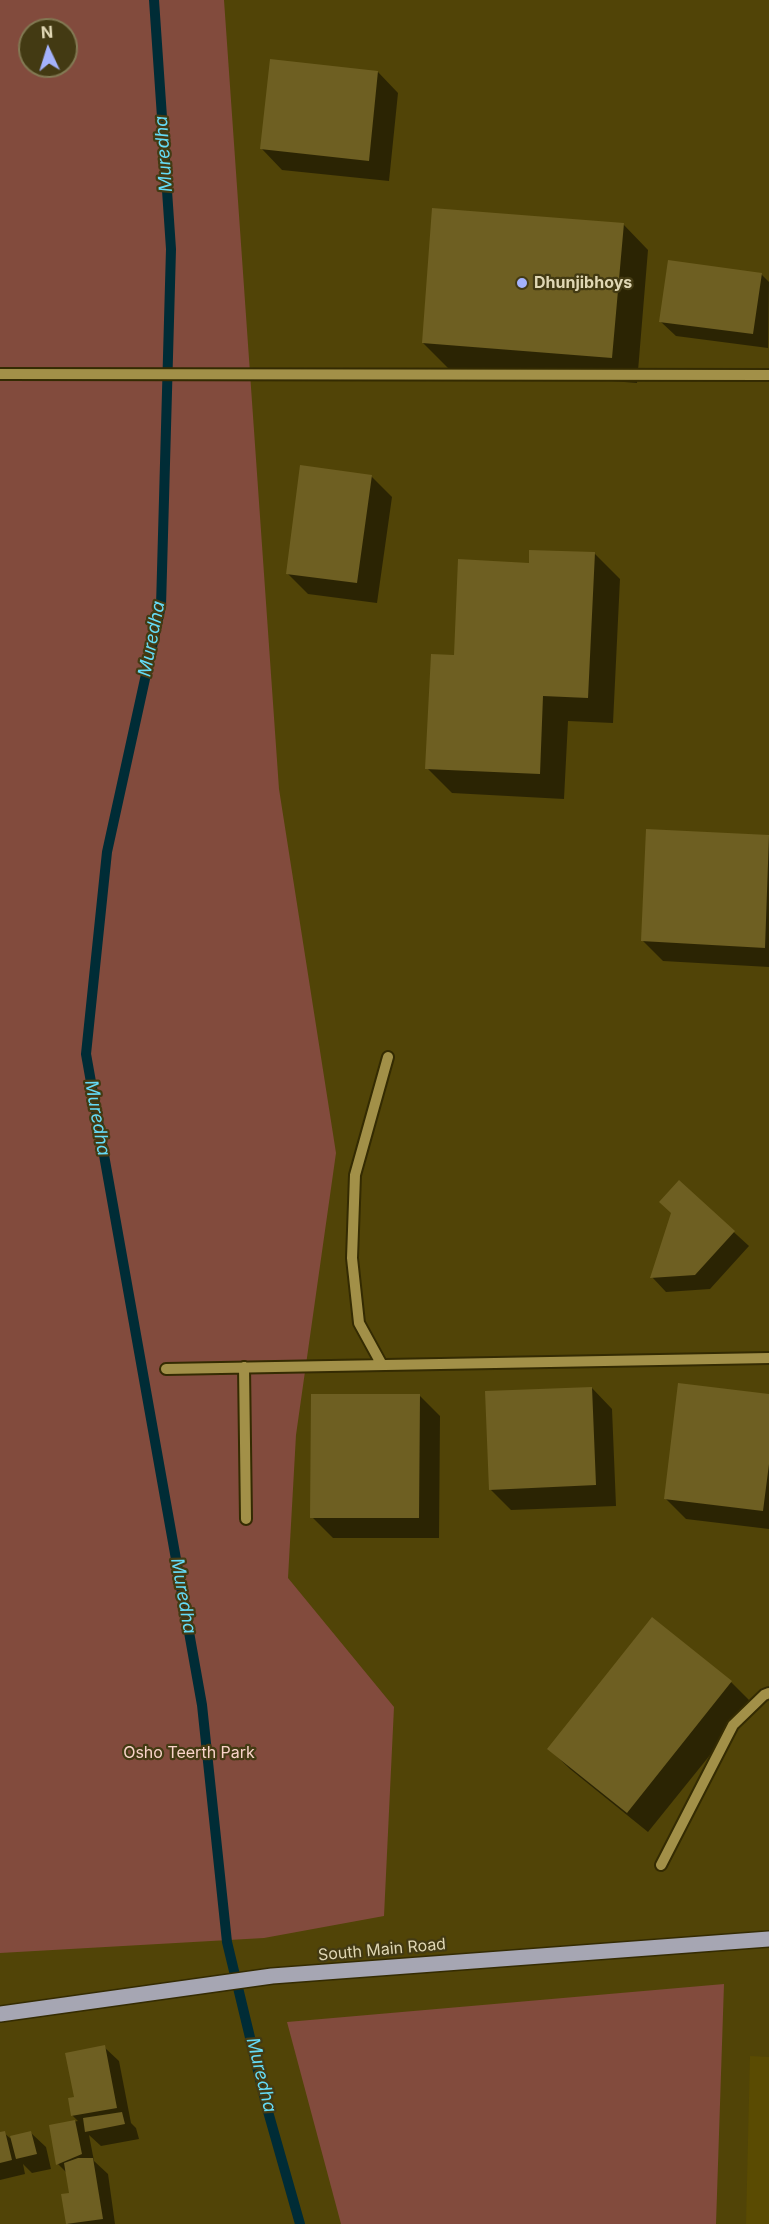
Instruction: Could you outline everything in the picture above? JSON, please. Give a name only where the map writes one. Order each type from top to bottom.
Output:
[{"type":"main road","name":"South Main Road","points":[[0,2014],[272,1976],[769,1940]]},
{"type":"street","points":[[0,374],[769,375]]},
{"type":"street","points":[[382,1365],[359,1323],[352,1258],[355,1175],[388,1057]]},
{"type":"street","points":[[166,1369],[769,1358]]},
{"type":"street","points":[[244,1367],[246,1519]]},
{"type":"street","points":[[661,1865],[733,1725],[764,1695],[769,1694]]},
{"type":"shaded area","points":[[750,2056],[769,2057],[769,2224],[746,2224]]},
{"type":"green space","name":"Osho Teerth Park","points":[[0,0],[224,0],[279,789],[336,1153],[296,1435],[288,1578],[394,1707],[384,1916],[264,1938],[0,1953]]},
{"type":"green space","points":[[724,1984],[716,2224],[341,2224],[287,2022]]},
{"type":"building","points":[[270,59],[378,71],[369,161],[260,149]]},
{"type":"building","name":"Dhunjibhoys","points":[[432,208],[624,223],[612,358],[422,343]]},
{"type":"building","points":[[668,260],[762,273],[753,334],[659,322]]},
{"type":"building","points":[[300,465],[372,475],[357,583],[286,574]]},
{"type":"building","points":[[529,550],[595,552],[588,698],[543,696],[540,774],[425,769],[431,654],[454,655],[458,559],[529,563]]},
{"type":"building","points":[[646,829],[769,835],[765,948],[641,941]]},
{"type":"building","points":[[679,1180],[735,1231],[695,1275],[650,1278],[671,1213],[659,1202]]},
{"type":"building","points":[[678,1383],[769,1394],[769,1464],[763,1511],[664,1499]]},
{"type":"building","points":[[592,1387],[596,1485],[489,1490],[485,1391]]},
{"type":"building","points":[[311,1394],[420,1394],[419,1518],[310,1518]]},
{"type":"building","points":[[652,1617],[732,1681],[627,1813],[547,1749]]},
{"type":"building","points":[[105,2045],[117,2108],[71,2116],[68,2098],[74,2097],[65,2053]]},
{"type":"building","points":[[122,2112],[125,2124],[85,2132],[83,2118]]},
{"type":"building","points":[[75,2120],[82,2154],[56,2165],[49,2125]]},
{"type":"building","points":[[5,2131],[12,2160],[0,2163],[0,2132]]},
{"type":"building","points":[[31,2131],[37,2154],[16,2159],[10,2136]]},
{"type":"building","points":[[78,2158],[93,2158],[103,2219],[66,2224],[61,2194],[69,2193],[64,2163]]},
{"type":"waterway","name":"Muredha","points":[[154,0],[171,249],[161,606],[107,852],[86,1054],[202,1705],[227,1942],[267,2108],[300,2224]]},
{"type":"place","name":"Dhunjibhoys","points":[[522,283]]}]
